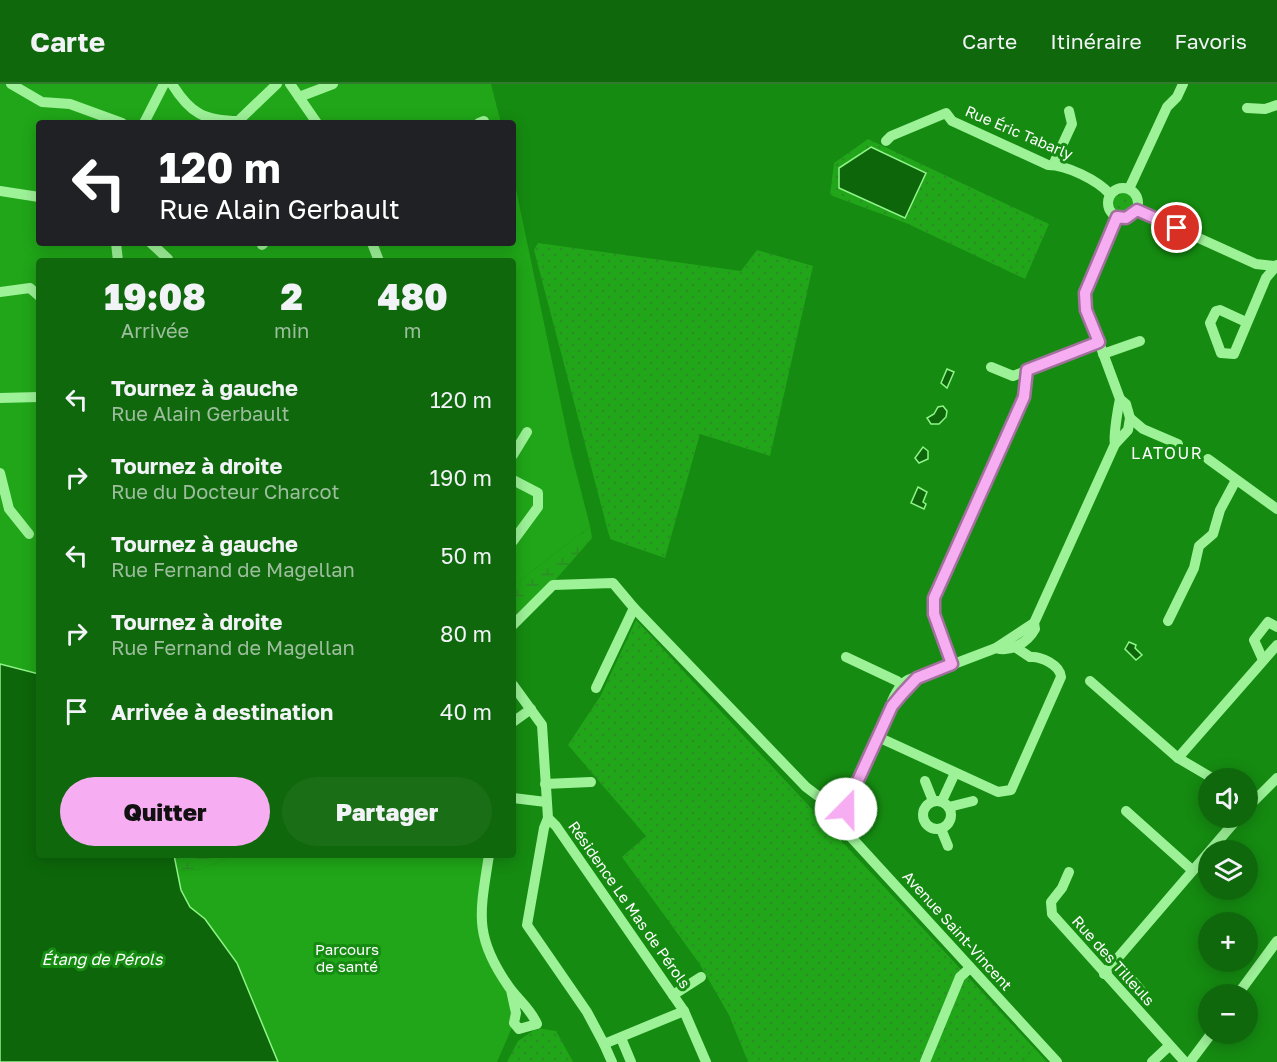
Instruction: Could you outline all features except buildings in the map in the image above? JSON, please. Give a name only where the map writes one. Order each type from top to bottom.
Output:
[{"type":"street","points":[[11,84],[42,102],[70,105],[113,120]]},
{"type":"street","points":[[146,120],[164,84]]},
{"type":"street","points":[[172,84],[185,105],[200,115],[216,120]]},
{"type":"street","points":[[240,120],[277,84]]},
{"type":"street","points":[[290,84],[314,120]]},
{"type":"street","points":[[299,97],[333,84]]},
{"type":"street","points":[[1129,189],[1167,107],[1177,97],[1183,84]]},
{"type":"street","points":[[1247,108],[1265,109],[1277,105]]},
{"type":"street","points":[[1053,165],[1072,124],[1070,111]]},
{"type":"street","name":"Rue Éric Tabarly","points":[[886,141],[891,136],[946,113],[952,121],[1048,165],[1053,165],[1101,186],[1110,194]]},
{"type":"street","points":[[1118,188],[1129,189],[1136,195],[1137,210],[1126,218],[1117,217],[1107,204],[1110,194],[1118,188]]},
{"type":"street","points":[[0,191],[36,197]]},
{"type":"street","points":[[1137,210],[1257,264],[1276,265],[1246,322],[1234,354],[1221,353],[1210,323],[1216,311],[1220,310],[1246,322]]},
{"type":"street","points":[[1115,444],[1113,438],[1118,422],[1120,399],[1086,310],[1085,293],[1117,217]]},
{"type":"street","points":[[154,246],[167,258]]},
{"type":"street","points":[[0,291],[30,288],[36,293]]},
{"type":"street","points":[[1103,354],[1140,340]]},
{"type":"street","points":[[991,367],[1013,376],[1099,342]]},
{"type":"street","points":[[952,664],[934,614],[934,598],[1024,397],[1027,370]]},
{"type":"street","points":[[0,398],[36,397]]},
{"type":"street","points":[[843,800],[855,787],[892,706],[892,700],[912,678],[996,648],[1000,643],[1020,641],[1035,629],[1034,623],[1115,444],[1128,430],[1130,418],[1126,404],[1120,399]]},
{"type":"street","points":[[1118,422],[1130,418]]},
{"type":"street","points":[[1130,418],[1143,429],[1178,444]]},
{"type":"street","points":[[1118,422],[1128,430],[1143,429]]},
{"type":"street","points":[[516,450],[526,432]]},
{"type":"street","points":[[1208,459],[1277,509]]},
{"type":"street","points":[[0,473],[9,509],[29,534]]},
{"type":"street","points":[[1168,621],[1194,568],[1200,546],[1213,534],[1220,510],[1236,480]]},
{"type":"street","points":[[516,482],[538,493],[538,507],[516,537]]},
{"type":"street","points":[[516,622],[554,585],[613,583],[634,608],[806,787],[826,802]]},
{"type":"street","points":[[596,688],[634,608]]},
{"type":"street","points":[[1263,660],[1254,640],[1268,622],[1277,627]]},
{"type":"street","points":[[878,737],[998,792],[1007,793],[1013,787],[1061,681],[1058,668],[1035,657],[1020,641]]},
{"type":"street","points":[[1178,758],[1277,645]]},
{"type":"street","points":[[846,657],[904,687]]},
{"type":"street","points":[[1090,681],[1178,758],[1198,770]]},
{"type":"street","name":"Résidence Le Mas de Pérols","points":[[516,690],[542,725],[548,818],[544,828],[527,925],[587,1012],[612,1062]]},
{"type":"street","points":[[516,720],[531,709]]},
{"type":"street","points":[[941,803],[955,773]]},
{"type":"street","points":[[1258,796],[1277,778]]},
{"type":"street","points":[[925,781],[950,820],[941,829]]},
{"type":"street","points":[[545,784],[591,782]]},
{"type":"street","points":[[834,797],[843,800],[846,809],[840,817],[833,818],[827,815],[824,809],[826,802],[834,797]]},
{"type":"street","points":[[516,798],[546,802]]},
{"type":"street","points":[[941,829],[931,828],[923,816],[925,807],[941,803],[973,801]]},
{"type":"street","points":[[1126,811],[1192,870]]},
{"type":"street","name":"Avenue Saint-Vincent","points":[[840,817],[850,836],[1057,1062]]},
{"type":"street","name":"Résidence Le Mas de Pérols","points":[[548,818],[556,826],[684,1011],[706,1062]]},
{"type":"street","points":[[1104,974],[1229,828]]},
{"type":"street","points":[[941,829],[948,846]]},
{"type":"street","points":[[488,858],[481,899],[480,924],[488,954],[511,990]]},
{"type":"street","name":"Rue des Tilleuls","points":[[1069,873],[1050,910],[1104,974],[1185,1062]]},
{"type":"street","points":[[1245,984],[1277,940]]},
{"type":"street","points":[[925,1062],[960,977],[970,968]]},
{"type":"street","points":[[673,995],[700,976]]},
{"type":"street","name":"Résidence Le Mas de Pérols","points":[[604,1044],[684,1011]]},
{"type":"street","points":[[621,1038],[632,1062]]},
{"type":"street","points":[[1190,1062],[1203,1044]]},
{"type":"street","points":[[1152,1062],[1169,1046]]},
{"type":"green space","points":[[0,84],[491,84],[500,120],[36,120],[36,246],[516,246],[516,189],[571,452],[590,526],[516,584],[516,258],[36,258],[36,673],[0,664]]},
{"type":"green space","points":[[868,139],[1049,224],[1025,279],[906,223],[830,195],[834,163]]},
{"type":"green space","points":[[1123,193],[1130,196],[1133,203],[1130,210],[1123,213],[1116,210],[1113,203],[1116,196]]},
{"type":"green space","points":[[538,243],[741,271],[757,250],[813,266],[770,456],[700,434],[665,558],[610,539],[534,250]]},
{"type":"green space","points":[[590,526],[592,538],[557,578],[516,618],[516,584]]},
{"type":"green space","points":[[636,620],[1034,1048],[1023,1062],[748,1062],[729,1015],[699,963],[622,857],[646,836],[568,745],[601,695]]},
{"type":"green space","points":[[175,858],[226,858],[202,869],[178,871]]},
{"type":"green space","name":"Parcours de santé","points":[[226,858],[488,858],[480,924],[511,990],[514,1023],[497,1062],[278,1062],[237,963],[205,919],[190,907],[181,890],[178,871],[202,869]]},
{"type":"green space","points":[[537,1028],[556,1031],[573,1062],[507,1062],[518,1041]]},
{"type":"green space","points":[[1034,1048],[1047,1062],[1023,1062]]},
{"type":"water","points":[[871,147],[926,173],[905,218],[839,188],[839,168]]},
{"type":"water","points":[[947,369],[954,372],[947,388],[941,383]]},
{"type":"water","points":[[943,406],[947,411],[946,417],[939,424],[931,424],[927,418],[934,414],[938,407]]},
{"type":"water","points":[[923,447],[928,451],[928,459],[919,463],[915,458]]},
{"type":"water","points":[[918,487],[927,492],[923,502],[926,504],[924,509],[911,503]]},
{"type":"water","points":[[1129,642],[1136,645],[1135,648],[1142,655],[1136,660],[1125,649]]},
{"type":"water","name":"Étang de Pérols","points":[[0,664],[36,673],[36,858],[175,858],[181,890],[190,907],[205,919],[237,963],[278,1062],[0,1062]]},
{"type":"water","points":[[1135,977],[1147,991],[1141,996],[1129,983]]},
{"type":"district","name":"LATOUR","points":[[1167,453]]},
{"type":"route","points":[[846,809],[843,800],[855,787],[892,706],[917,678],[952,664],[934,614],[932,606],[934,598],[1024,397],[1027,370],[1099,342],[1086,310],[1085,293],[1117,217],[1126,218],[1137,210],[1177,228]]}]
